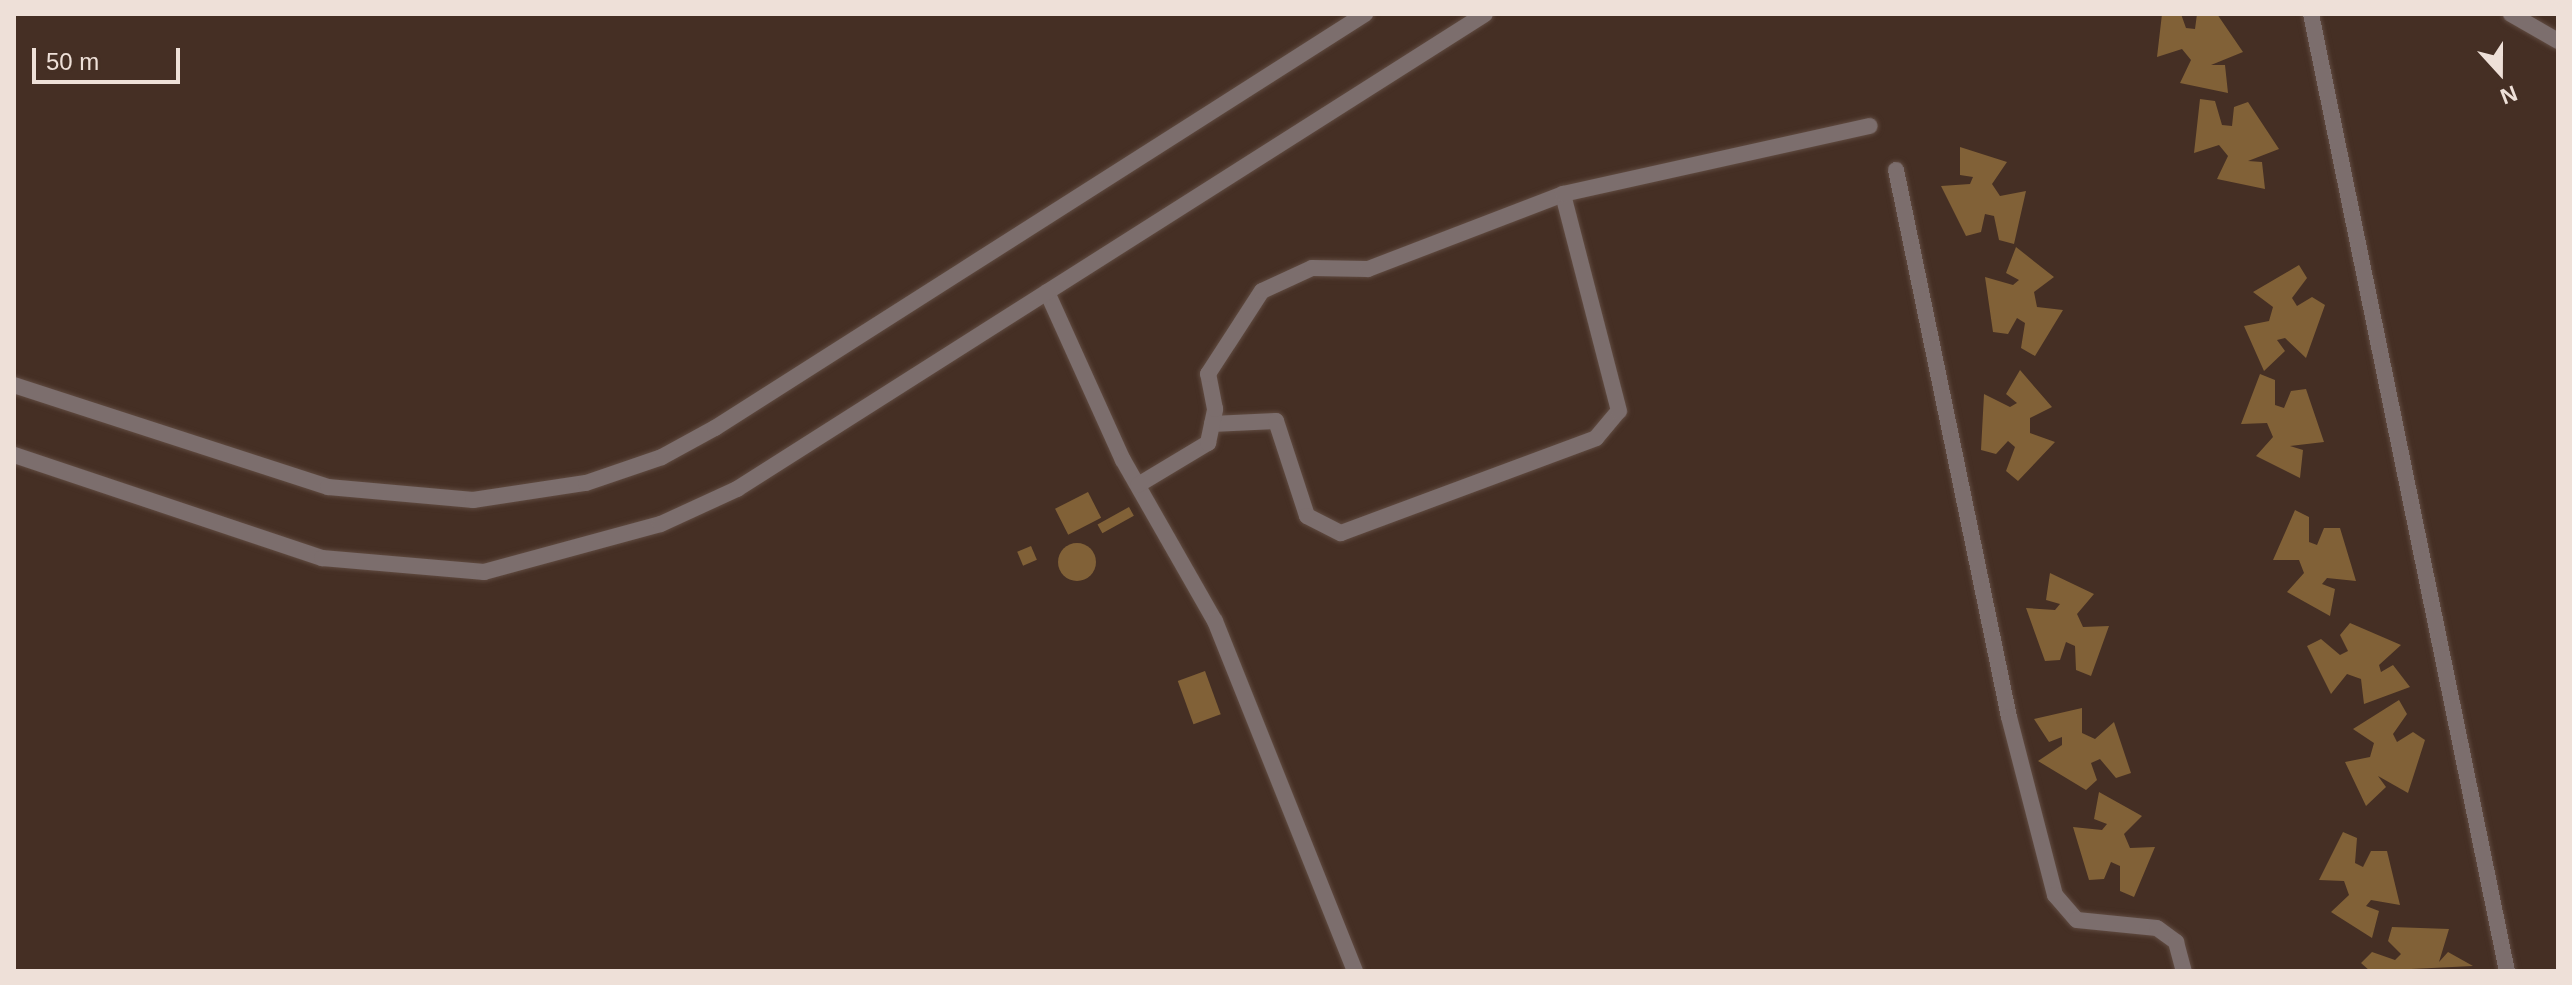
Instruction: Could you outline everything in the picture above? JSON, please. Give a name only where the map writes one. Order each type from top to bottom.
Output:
[{"type":"street","points":[[14,385],[328,487],[473,500],[586,483],[662,457],[715,428],[1365,14]]},
{"type":"street","points":[[14,455],[290,552],[484,572],[699,510],[1485,14]]},
{"type":"street","points":[[2311,14],[2507,971]]},
{"type":"street","points":[[2511,14],[2558,41]]},
{"type":"street","points":[[1138,485],[1208,443],[1212,424],[1208,374],[1262,291],[1312,268],[1368,269],[1563,194],[1870,126]]},
{"type":"street","points":[[1896,170],[2012,731],[2055,895],[2077,920],[2157,928],[2176,942],[2184,971]]},
{"type":"street","points":[[1212,424],[1276,421],[1307,516],[1341,533],[1596,438],[1619,411],[1563,194]]},
{"type":"street","points":[[1047,292],[1138,485],[1215,621],[1355,971]]},
{"type":"building","points":[[2162,14],[2181,14],[2186,28],[2195,29],[2197,14],[2217,14],[2243,52],[2211,65],[2225,65],[2228,93],[2180,83],[2191,60],[2182,49],[2157,57]]},
{"type":"building","points":[[2200,99],[2215,101],[2222,125],[2232,126],[2234,107],[2248,102],[2279,149],[2248,161],[2262,162],[2265,189],[2217,179],[2228,156],[2219,145],[2194,153]]},
{"type":"building","points":[[1960,147],[2007,162],[1992,184],[2000,196],[2026,191],[2014,244],[1999,240],[1994,216],[1985,214],[1981,232],[1966,236],[1941,186],[1970,184],[1973,177],[1960,175]]},
{"type":"building","points":[[2016,247],[2054,277],[2034,292],[2037,307],[2063,310],[2035,356],[2021,348],[2025,323],[2017,318],[2008,334],[1993,332],[1985,277],[2013,285],[2019,280],[2006,273]]},
{"type":"building","points":[[2299,265],[2307,278],[2292,298],[2297,306],[2312,297],[2325,305],[2306,358],[2285,338],[2277,340],[2285,351],[2264,371],[2244,326],[2269,321],[2273,307],[2253,292]]},
{"type":"building","points":[[2020,370],[2052,407],[2030,418],[2030,433],[2055,442],[2018,481],[2006,471],[2015,447],[2008,441],[1996,454],[1981,450],[1984,394],[2010,407],[2017,403],[2006,394]]},
{"type":"building","points":[[2260,374],[2275,380],[2275,405],[2284,408],[2291,391],[2306,389],[2324,442],[2290,446],[2303,450],[2300,478],[2256,456],[2273,437],[2267,423],[2241,424]]},
{"type":"building","points":[[1088,492],[1101,518],[1068,535],[1055,509]]},
{"type":"building","points":[[1129,507],[1134,516],[1102,533],[1098,524]]},
{"type":"building","points":[[2295,510],[2309,517],[2309,542],[2317,545],[2324,528],[2340,528],[2356,581],[2327,578],[2322,584],[2335,589],[2330,616],[2287,592],[2304,573],[2299,560],[2273,560]]},
{"type":"building","points":[[1077,543],[1090,549],[1096,562],[1090,575],[1077,581],[1064,575],[1058,562],[1064,549]]},
{"type":"building","points":[[1031,546],[1037,560],[1023,566],[1017,552]]},
{"type":"building","points":[[2050,573],[2094,594],[2077,614],[2083,627],[2109,626],[2091,676],[2076,670],[2075,646],[2066,642],[2060,660],[2045,661],[2026,608],[2055,610],[2060,604],[2046,600]]},
{"type":"building","points":[[2350,623],[2401,645],[2379,665],[2381,672],[2393,665],[2410,687],[2364,704],[2361,679],[2347,674],[2331,694],[2307,646],[2321,639],[2340,655],[2348,651],[2340,635]]},
{"type":"building","points":[[1205,671],[1221,714],[1193,724],[1178,681]]},
{"type":"building","points":[[2399,700],[2407,714],[2393,734],[2397,742],[2413,732],[2425,740],[2408,793],[2378,776],[2386,787],[2366,806],[2345,762],[2370,757],[2374,743],[2353,729]]},
{"type":"building","points":[[2082,708],[2082,733],[2095,739],[2114,722],[2131,773],[2116,778],[2100,759],[2091,763],[2097,780],[2086,790],[2038,761],[2062,745],[2062,737],[2049,742],[2034,719]]},
{"type":"building","points":[[2099,792],[2142,816],[2124,834],[2130,848],[2155,847],[2134,897],[2120,891],[2120,866],[2111,862],[2104,879],[2089,880],[2073,827],[2102,830],[2107,824],[2094,819]]},
{"type":"building","points":[[2343,832],[2357,838],[2355,863],[2363,867],[2371,851],[2387,851],[2400,905],[2371,900],[2366,906],[2379,911],[2372,938],[2331,912],[2349,895],[2344,881],[2319,880]]},
{"type":"building","points":[[2392,927],[2449,929],[2439,962],[2448,952],[2473,966],[2370,971],[2361,963],[2372,952],[2395,960],[2401,954],[2388,941]]}]
